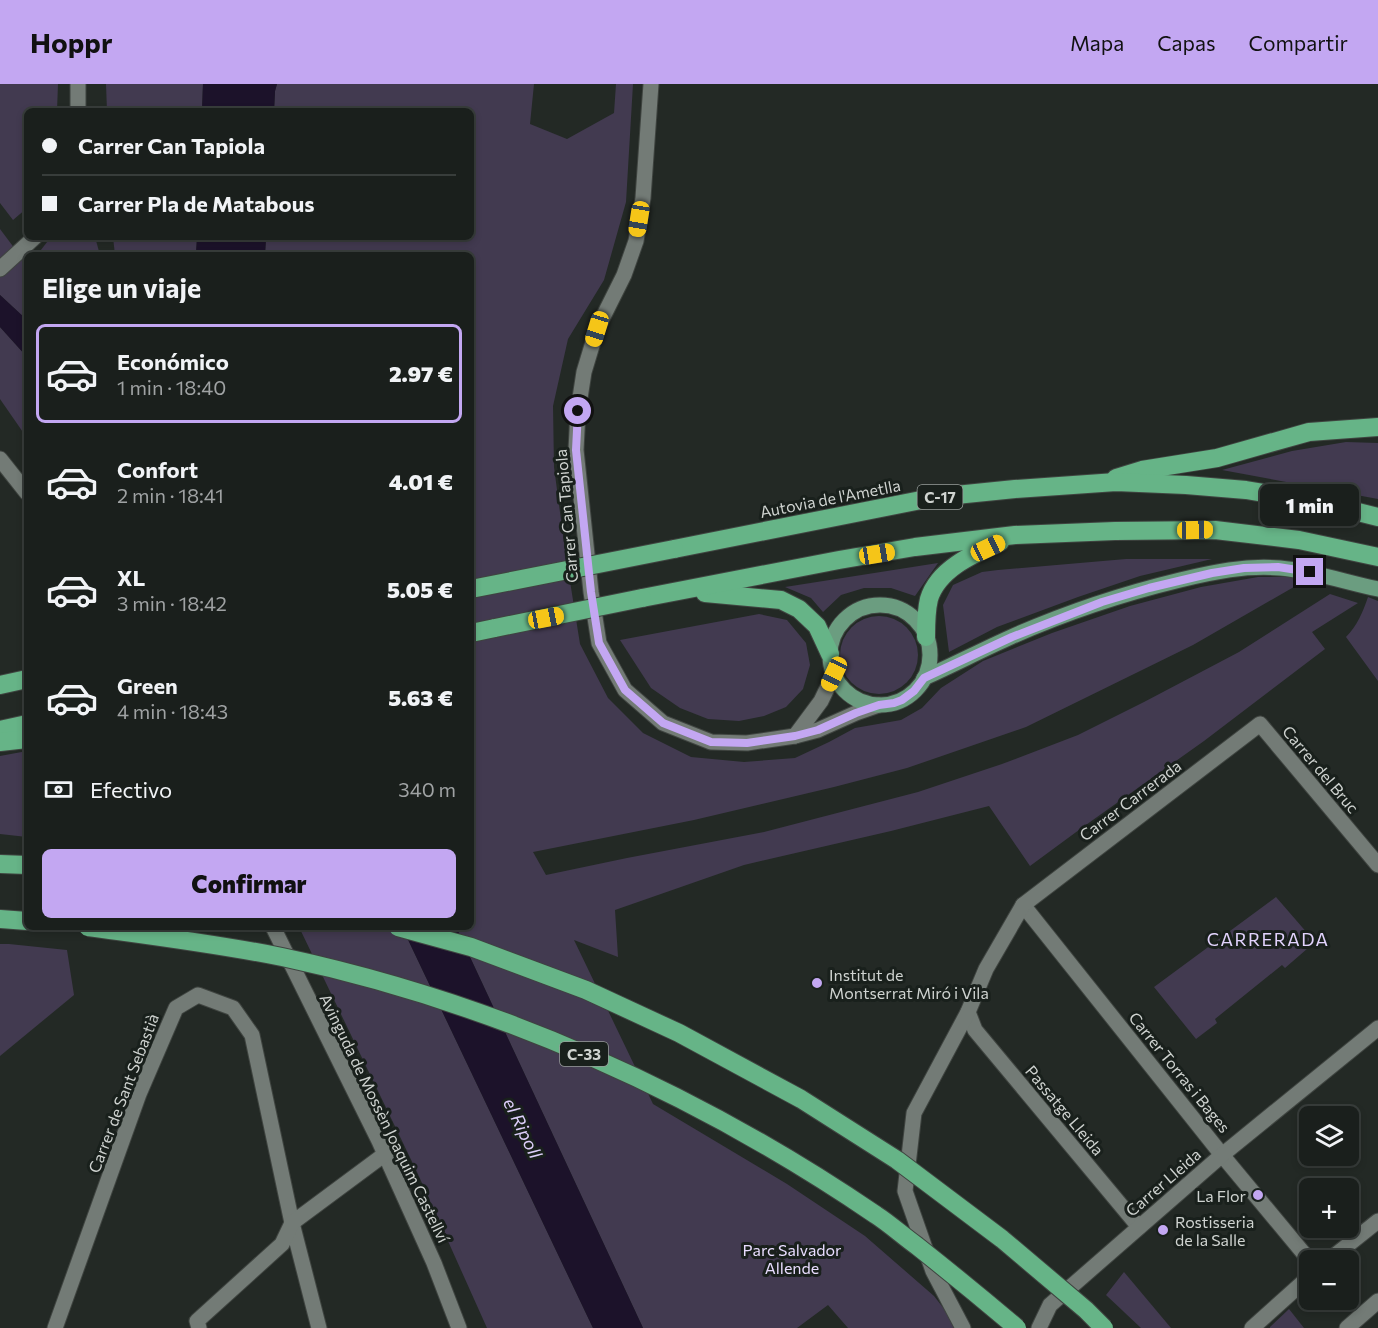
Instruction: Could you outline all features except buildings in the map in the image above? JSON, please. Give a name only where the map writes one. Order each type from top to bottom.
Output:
[{"type":"highway","name":"C-17","points":[[1094,484],[1142,470],[1217,458],[1309,432],[1377,426]]},
{"type":"highway","name":"Autovia de l'Ametlla","points":[[474,588],[936,497],[1015,489],[1116,482],[1186,484],[1246,490],[1322,503],[1378,517]]},
{"type":"highway","points":[[474,632],[839,560],[915,547],[1016,535],[1215,530],[1299,540],[1378,556]]},
{"type":"highway","points":[[926,637],[929,599],[938,580],[964,561],[1016,535]]},
{"type":"highway","points":[[685,590],[781,600],[799,609],[818,626],[830,654]]},
{"type":"highway","points":[[0,685],[24,680]]},
{"type":"highway","points":[[0,730],[24,725]]},
{"type":"highway","points":[[0,742],[24,739]]},
{"type":"highway","points":[[0,864],[24,865]]},
{"type":"highway","points":[[0,919],[24,921]]},
{"type":"highway","name":"C-33","points":[[110,930],[282,957],[355,975],[469,1009],[574,1049],[671,1093],[781,1154],[877,1216],[970,1288],[1017,1328]]},
{"type":"highway","points":[[409,930],[471,947],[586,990],[679,1033],[801,1099],[907,1167],[1002,1239],[1104,1328]]},
{"type":"main road","points":[[924,678],[1012,637],[1102,602],[1212,573],[1244,568],[1278,567],[1310,572],[1378,590]]},
{"type":"main road","points":[[885,605],[898,609],[910,615],[920,625],[926,637],[930,654],[924,678],[909,696],[894,703],[879,705],[864,703],[845,691],[834,674],[830,654],[832,640],[838,628],[858,610],[885,605]]},
{"type":"street","points":[[78,84],[78,108]]},
{"type":"street","name":"Carrer Can Tapiola","points":[[651,84],[643,198],[636,241],[624,275],[597,329],[584,372],[578,411],[576,450],[591,592],[599,643],[625,690],[663,723],[711,742],[747,743],[795,736],[818,730],[879,705]]},
{"type":"street","points":[[0,269],[32,240]]},
{"type":"street","points":[[0,459],[24,489]]},
{"type":"street","points":[[795,736],[821,701],[834,674]]},
{"type":"street","name":"Carrer del Bruc","points":[[1260,724],[1378,865]]},
{"type":"street","name":"Carrer Carrerada","points":[[1023,905],[1260,724]]},
{"type":"street","points":[[963,1328],[933,1271],[905,1191],[914,1113],[968,1012],[986,969],[1023,905]]},
{"type":"street","name":"Carrer Torras i Bages","points":[[1023,905],[1222,1155],[1301,1250]]},
{"type":"street","name":"Avinguda de Mossèn Joaquim Castellví","points":[[274,930],[385,1154],[434,1263],[459,1328]]},
{"type":"street","name":"Carrer de Sant Sebastià","points":[[55,1328],[139,1094],[171,1019],[176,1008],[198,995],[233,1008],[252,1035],[292,1223]]},
{"type":"street","name":"Passatge Lleida","points":[[968,1012],[975,1030],[1139,1227]]},
{"type":"street","name":"Carrer Lleida","points":[[1039,1328],[1050,1305],[1222,1155],[1378,1028]]},
{"type":"street","points":[[198,1325],[282,1244],[292,1223],[385,1154]]},
{"type":"street","points":[[1342,1250],[1378,1221]]},
{"type":"street","points":[[292,1223],[319,1328]]},
{"type":"street","points":[[1257,1325],[1299,1286]]},
{"type":"street","points":[[1357,1325],[1378,1302]]},
{"type":"green space","points":[[0,84],[58,84],[57,108],[24,108],[24,211],[13,220],[0,203]]},
{"type":"green space","points":[[106,84],[203,84],[202,108],[107,108]]},
{"type":"green space","name":"Parc Salvador Allende","points":[[277,84],[534,84],[530,124],[567,139],[614,113],[616,84],[633,84],[626,202],[604,280],[568,339],[553,406],[554,467],[580,644],[608,698],[643,733],[691,757],[744,762],[795,758],[855,728],[901,720],[922,708],[941,688],[983,661],[1052,633],[1130,606],[1201,587],[1258,577],[1290,577],[1306,580],[1193,645],[1026,727],[907,768],[834,787],[694,820],[533,852],[546,875],[764,832],[918,792],[1002,764],[1078,735],[1144,702],[1239,652],[1330,594],[1358,603],[1312,632],[1325,649],[1204,741],[1030,866],[989,806],[744,865],[615,910],[618,957],[574,940],[653,1104],[787,1184],[865,1236],[934,1296],[959,1328],[848,1328],[828,1305],[797,1328],[643,1328],[457,930],[474,930],[474,252],[265,252],[266,240],[474,240],[474,108],[274,108]]},
{"type":"green space","points":[[0,229],[24,261],[24,317],[0,295]]},
{"type":"green space","points":[[49,240],[96,240],[99,252],[39,252]]},
{"type":"green space","points":[[113,240],[197,240],[196,252],[115,252]]},
{"type":"green space","points":[[0,327],[24,354],[24,434],[0,399]]},
{"type":"green space","points":[[1346,442],[1378,443],[1378,499],[1222,470],[1292,451]]},
{"type":"green space","points":[[1126,559],[1212,559],[1140,576],[1078,597],[997,627],[949,652],[943,605],[953,585],[982,572]]},
{"type":"green space","points":[[938,563],[915,596],[891,588],[864,588],[841,595],[823,612],[811,598],[785,587]]},
{"type":"green space","points":[[1368,597],[1378,601],[1378,681],[1346,637],[1359,618]]},
{"type":"green space","points":[[759,614],[787,620],[806,643],[810,665],[803,689],[786,707],[764,716],[739,721],[708,719],[680,708],[651,688],[620,640]]},
{"type":"green space","points":[[879,616],[894,619],[907,627],[915,640],[918,655],[915,670],[907,683],[894,691],[879,694],[864,691],[851,683],[843,670],[840,655],[843,640],[851,627],[864,619]]},
{"type":"green space","points":[[24,752],[24,837],[0,834],[0,756]]},
{"type":"green space","points":[[1276,897],[1315,942],[1285,968],[1282,965],[1215,1019],[1217,1023],[1196,1039],[1154,987]]},
{"type":"green space","points":[[300,930],[403,930],[593,1328],[487,1328],[417,1172]]},
{"type":"green space","points":[[0,944],[67,950],[74,995],[0,1056]]},
{"type":"green space","points":[[1124,1272],[1171,1328],[1141,1328],[1106,1295]]},
{"type":"green space","points":[[1289,1309],[1304,1328],[1270,1328],[1270,1327]]},
{"type":"water","points":[[203,84],[277,84],[274,108],[202,108]]},
{"type":"water","points":[[197,240],[266,240],[265,252],[196,252]]},
{"type":"water","points":[[0,295],[24,317],[24,354],[0,327]]},
{"type":"water","name":"el Ripoll","points":[[403,930],[457,930],[643,1328],[593,1328]]},
{"type":"place","name":"Institut de Montserrat Miró i Vila","points":[[817,983]]},
{"type":"place","name":"La Flor","points":[[1258,1195]]},
{"type":"place","name":"Rostisseria de la Salle","points":[[1163,1230]]},
{"type":"district","name":"CARRERADA","points":[[1268,939]]},
{"type":"route","points":[[578,411],[576,450],[591,592],[599,643],[625,690],[663,723],[711,742],[747,743],[818,730],[856,713],[902,700],[909,696],[924,678],[1012,637],[1102,602],[1149,588],[1244,568],[1278,567],[1310,572]]}]
